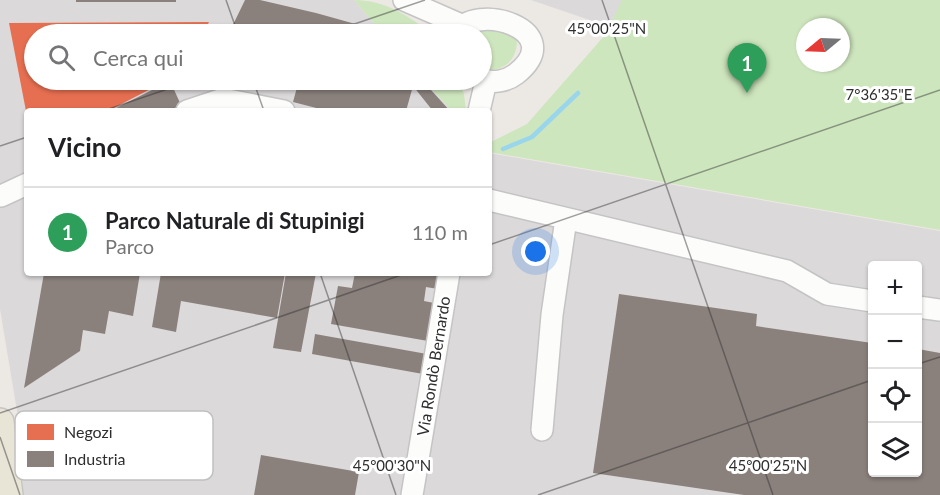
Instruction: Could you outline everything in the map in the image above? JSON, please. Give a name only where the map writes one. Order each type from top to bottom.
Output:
[{"type":"main road","points":[[0,422],[9,495]]},
{"type":"street","points":[[404,0],[448,24]]},
{"type":"street","points":[[461,24],[469,13],[479,6],[504,3],[521,15],[529,28],[532,42],[530,55],[524,67],[501,81],[492,80]]},
{"type":"street","points":[[479,108],[482,90]]},
{"type":"street","points":[[196,108],[223,99],[269,108]]},
{"type":"street","points":[[1,196],[24,185]]},
{"type":"street","points":[[492,201],[787,271],[827,294],[868,299]]},
{"type":"street","points":[[542,430],[552,315],[566,219]]},
{"type":"street","name":"Via Rondò Bernardo","points":[[412,495],[448,276]]},
{"type":"street","points":[[922,308],[940,310]]},
{"type":"shaded area","points":[[0,0],[354,0],[374,24],[24,24],[24,90],[432,90],[449,108],[24,108],[24,276],[492,276],[492,154],[940,231],[940,495],[23,495],[22,480],[213,480],[213,411],[17,411],[0,309]]},
{"type":"shaded area","points":[[531,0],[623,0],[610,27]]},
{"type":"green space","points":[[354,0],[386,6],[418,24],[374,24]]},
{"type":"green space","points":[[622,0],[940,0],[940,230],[492,153],[492,142],[527,124],[605,35]]},
{"type":"green space","points":[[486,17],[517,40],[514,54],[507,64],[492,70],[492,24],[477,24]]},
{"type":"green space","points":[[432,90],[462,90],[466,108],[449,108]]},
{"type":"building: Negozi","points":[[209,22],[208,24],[24,24],[24,90],[149,90],[114,108],[25,108],[9,23]]},
{"type":"building: Industria","points":[[76,0],[176,0],[176,2],[76,2]]},
{"type":"building: Industria","points":[[245,0],[260,0],[355,24],[233,24]]},
{"type":"building: Industria","points":[[152,90],[174,90],[181,105],[175,108],[116,108]]},
{"type":"building: Industria","points":[[296,90],[412,90],[407,108],[316,108],[293,102]]},
{"type":"building: Industria","points":[[416,90],[431,90],[447,108],[431,108]]},
{"type":"building: Industria","points":[[43,276],[140,276],[133,316],[109,311],[105,334],[83,330],[80,351],[24,388]]},
{"type":"building: Industria","points":[[160,276],[284,276],[277,318],[181,301],[176,332],[152,327]]},
{"type":"building: Industria","points":[[285,276],[315,276],[301,352],[273,348]]},
{"type":"building: Industria","points":[[354,276],[440,276],[438,289],[426,287],[424,301],[434,303],[428,341],[331,324],[338,286],[352,288]]},
{"type":"building: Industria","points":[[619,294],[757,314],[756,326],[868,342],[868,477],[922,477],[922,350],[940,353],[940,495],[744,495],[593,473]]},
{"type":"building: Industria","points":[[315,334],[427,354],[423,374],[312,354]]},
{"type":"building: Industria","points":[[261,455],[359,472],[355,495],[254,495]]},
{"type":"waterway","points":[[503,149],[532,137],[578,93]]},
{"type":"place","name":"Parco Naturale di Stupinigi","points":[[747,93]]}]
